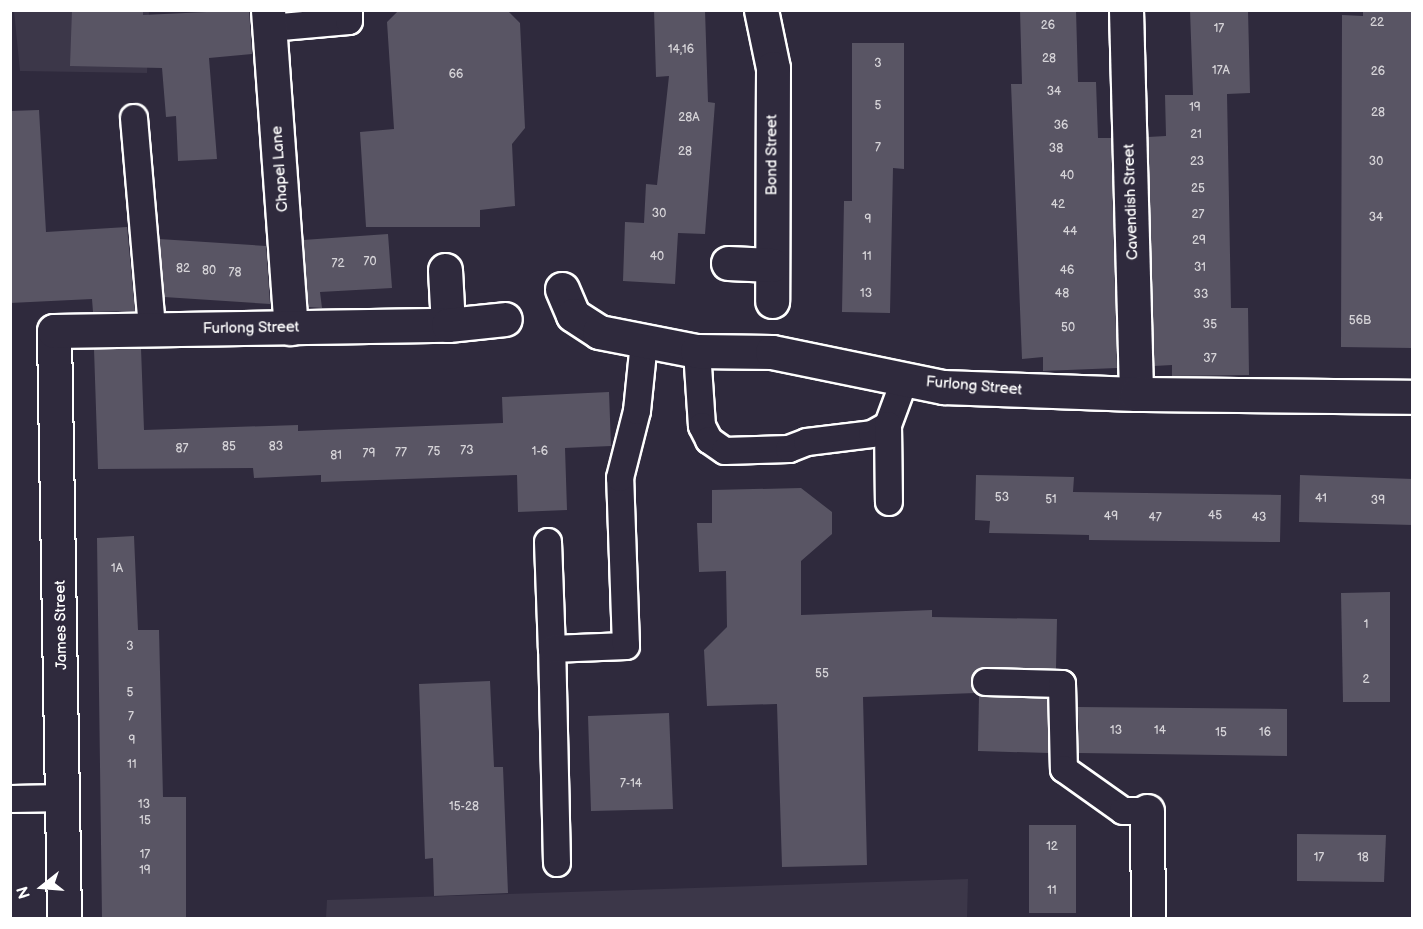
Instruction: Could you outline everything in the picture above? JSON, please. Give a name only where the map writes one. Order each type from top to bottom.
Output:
[{"type":"street","name":"Bond Street","points":[[761,10],[772,68],[772,301]]},
{"type":"street","name":"Cavendish Street","points":[[1126,10],[1136,394]]},
{"type":"street","name":"Chapel Lane","points":[[269,19],[291,328]]},
{"type":"street","points":[[728,264],[772,265]]},
{"type":"street","points":[[445,270],[448,325]]},
{"type":"street","name":"Furlong Street","points":[[562,289],[573,315],[588,327],[644,342],[698,351],[772,352],[943,387],[1136,394],[1413,396]]},
{"type":"street","name":"Furlong Street","points":[[54,331],[448,325],[505,319]]},
{"type":"street","name":"James Street","points":[[54,331],[65,798],[64,918]]},
{"type":"street","points":[[1147,811],[1148,918]]},
{"type":"lane","points":[[269,19],[349,21],[349,10]]},
{"type":"lane","points":[[134,118],[152,329]]},
{"type":"lane","points":[[552,649],[626,646],[620,478],[637,411],[644,342]]},
{"type":"lane","points":[[698,351],[702,426],[709,440],[725,451],[789,449],[807,442],[855,439],[888,425]]},
{"type":"lane","points":[[889,502],[888,425],[905,379]]},
{"type":"lane","points":[[548,542],[557,863]]},
{"type":"lane","points":[[986,682],[1062,684],[1064,769],[1123,811],[1147,811]]},
{"type":"lane","points":[[10,799],[65,798]]},
{"type":"shaded area","points":[[14,11],[149,11],[147,73],[20,71]]},
{"type":"shaded area","points":[[968,879],[967,918],[326,918],[327,900]]},
{"type":"building","points":[[72,10],[143,10],[143,15],[249,10],[252,54],[209,58],[217,159],[178,161],[176,116],[166,117],[162,68],[70,66]]},
{"type":"building","points":[[507,10],[520,23],[525,128],[512,144],[515,206],[480,210],[480,227],[366,227],[360,132],[394,129],[387,22],[398,11]]},
{"type":"building","points":[[654,10],[705,10],[708,102],[715,103],[705,234],[678,233],[675,284],[623,281],[625,222],[644,223],[646,184],[657,185],[669,76],[656,77]]},
{"type":"building","points":[[1020,10],[1076,10],[1078,82],[1096,82],[1098,138],[1111,138],[1117,368],[1043,371],[1043,357],[1022,359],[1011,84],[1022,84]]},
{"type":"building","points":[[1190,10],[1248,10],[1250,93],[1227,94],[1231,308],[1248,308],[1249,375],[1172,376],[1172,365],[1154,366],[1148,137],[1166,136],[1165,95],[1193,95]]},
{"type":"building","points":[[1363,10],[1413,10],[1412,348],[1341,347],[1342,15],[1363,16]]},
{"type":"building","points":[[852,43],[904,43],[904,169],[893,168],[890,313],[842,312],[844,201],[852,201]]},
{"type":"building","points":[[39,110],[46,232],[127,227],[135,311],[93,312],[92,299],[10,303],[10,111]]},
{"type":"building","points":[[388,234],[392,288],[320,292],[322,308],[308,307],[303,240]]},
{"type":"building","points":[[159,239],[266,246],[270,304],[164,297]]},
{"type":"building","points":[[141,348],[144,430],[298,425],[298,431],[503,423],[502,397],[609,392],[611,446],[565,448],[567,510],[518,512],[517,475],[321,482],[321,475],[254,478],[253,468],[98,469],[94,349]]},
{"type":"building","points":[[976,475],[1074,477],[1073,492],[1281,495],[1280,542],[1089,540],[1089,535],[989,533],[990,521],[975,520]]},
{"type":"building","points":[[1300,475],[1413,479],[1413,525],[1299,522]]},
{"type":"building","points":[[801,488],[832,512],[832,534],[801,561],[801,615],[932,610],[932,617],[1057,619],[1056,669],[979,669],[971,681],[976,693],[863,697],[867,865],[782,867],[777,704],[707,706],[704,650],[727,627],[726,571],[699,572],[697,523],[712,523],[712,490]]},
{"type":"building","points":[[134,536],[138,630],[159,630],[163,797],[186,797],[186,918],[102,918],[97,538]]},
{"type":"building","points":[[1390,592],[1390,702],[1343,702],[1341,593]]},
{"type":"building","points":[[490,681],[494,767],[503,767],[508,893],[434,896],[433,858],[425,859],[419,684]]},
{"type":"building","points":[[979,695],[1047,699],[1049,753],[978,751]]},
{"type":"building","points":[[1078,707],[1287,709],[1287,756],[1079,753]]},
{"type":"building","points":[[669,713],[673,809],[591,811],[588,716]]},
{"type":"building","points":[[1029,825],[1076,825],[1076,913],[1029,913]]},
{"type":"building","points":[[1297,834],[1386,835],[1384,882],[1297,881]]}]
